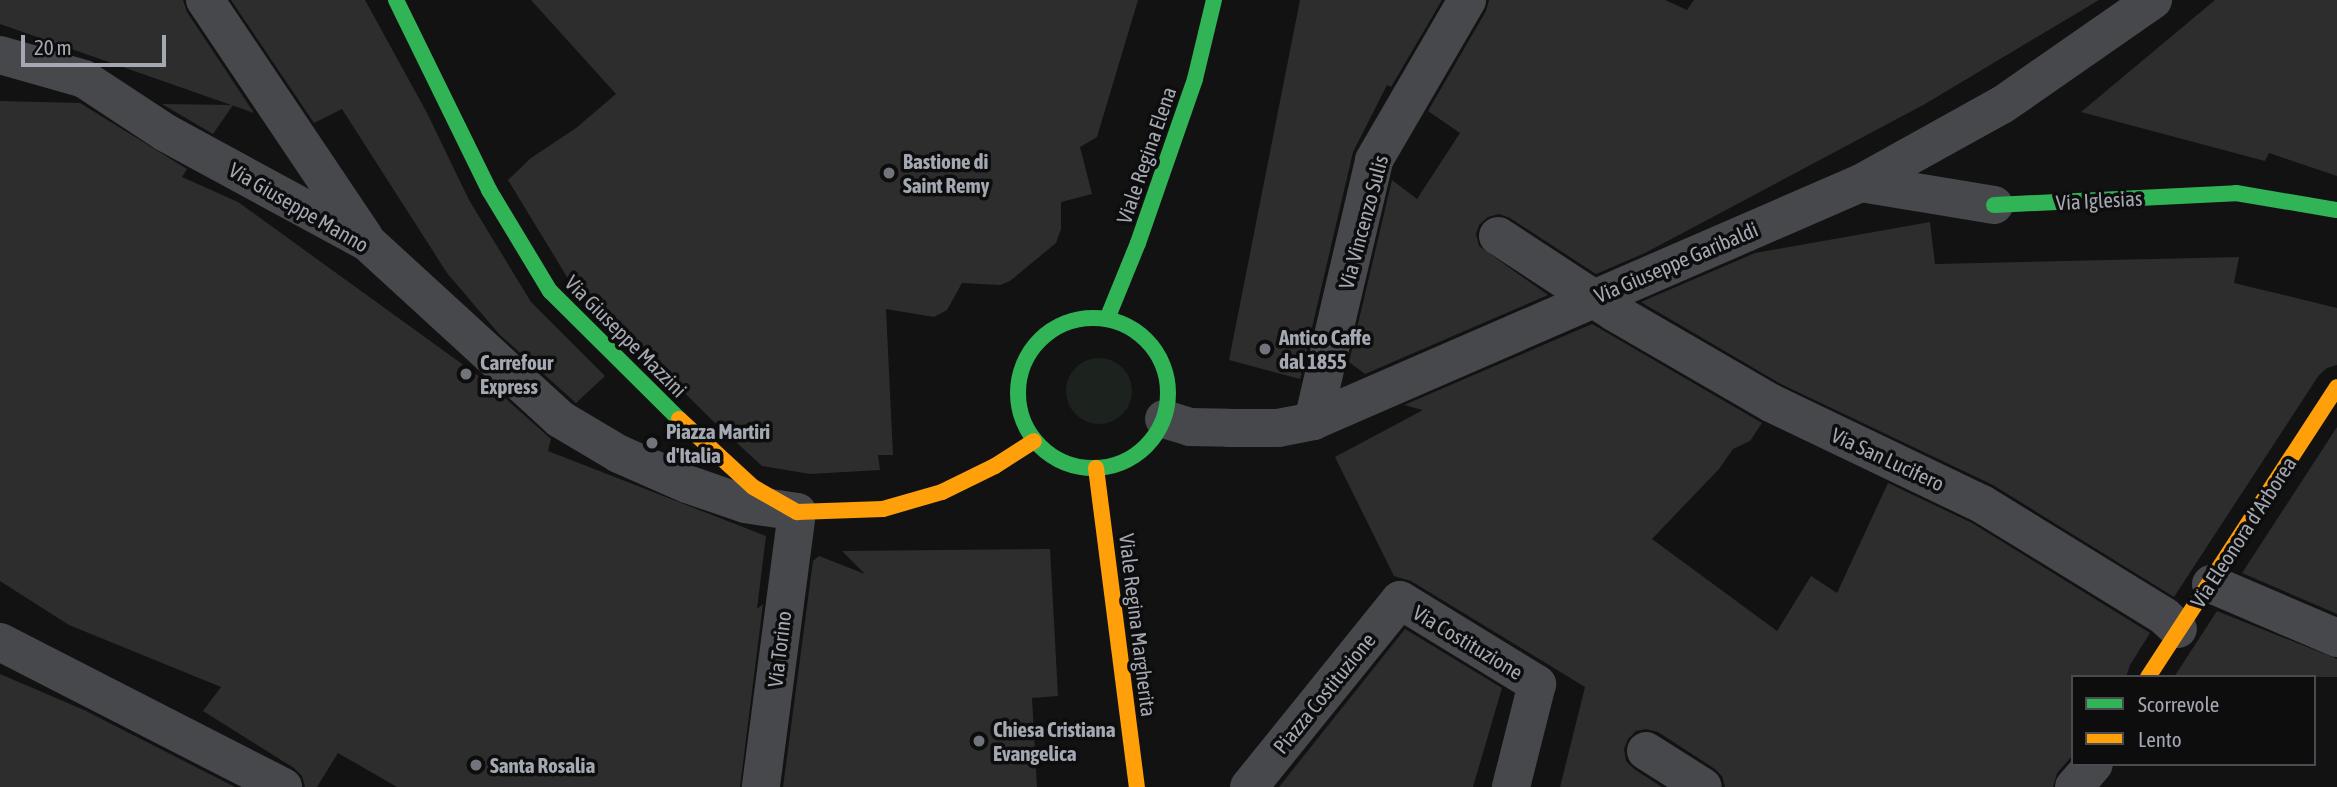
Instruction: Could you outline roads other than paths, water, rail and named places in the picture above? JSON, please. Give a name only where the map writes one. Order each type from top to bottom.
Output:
[{"type":"street","points":[[205,0],[367,242]]},
{"type":"street","name":"Via Giuseppe Mazzini","points":[[396,0],[489,190],[550,291],[719,458],[753,487],[797,512]]},
{"type":"street","name":"Viale Regina Elena","points":[[1107,319],[1138,243],[1190,91],[1214,0]]},
{"type":"street","name":"Via Vincenzo Sulis","points":[[1313,421],[1374,160],[1467,0]]},
{"type":"street","name":"Via Giuseppe Garibaldi","points":[[1164,419],[1190,427],[1228,428],[1278,428],[1313,421],[1861,183],[2003,105],[2153,0]]},
{"type":"street","name":"Via Giuseppe Manno","points":[[0,55],[84,79],[166,133],[367,242],[560,419],[619,454],[687,484],[744,504],[797,512]]},
{"type":"street","name":"Via Iglesias","points":[[1861,183],[1994,205],[2236,193],[2337,210]]},
{"type":"street","name":"Via San Lucifero","points":[[1498,236],[1593,298],[1771,403],[1982,504],[2164,616],[2178,629]]},
{"type":"street","points":[[1091,318],[1107,319],[1136,331],[1158,354],[1164,368],[1169,394],[1164,419],[1146,448],[1132,458],[1108,468],[1082,468],[1058,460],[1034,441],[1019,411],[1017,393],[1026,358],[1041,340],[1060,326],[1091,318]]},
{"type":"street","name":"Via Eleonora d'Arborea","points":[[2149,675],[2337,387]]},
{"type":"street","points":[[797,512],[883,509],[942,492],[995,466],[1034,441]]},
{"type":"street","name":"Viale Regina Margherita","points":[[1096,468],[1137,787]]},
{"type":"street","name":"Via Torino","points":[[761,787],[797,512]]},
{"type":"street","points":[[2211,584],[2337,638]]},
{"type":"street","name":"Via Costituzione","points":[[1400,600],[1537,684],[1511,787]]},
{"type":"street","name":"Piazza Costituzione","points":[[1249,787],[1400,600]]},
{"type":"street","points":[[0,642],[283,787]]},
{"type":"street","points":[[1646,751],[1703,787]]},
{"type":"street","points":[[2074,787],[2092,766]]},
{"type":"place","name":"Bastione di Saint Remy","points":[[889,173]]},
{"type":"place","name":"Antico Caffe dal 1855","points":[[1265,349]]},
{"type":"place","name":"Carrefour Express","points":[[466,374]]},
{"type":"place","name":"Piazza Martiri d'Italia","points":[[652,443]]},
{"type":"place","name":"Chiesa Cristiana Evangelica","points":[[979,741]]},
{"type":"place","name":"Santa Rosalia","points":[[476,765]]}]
